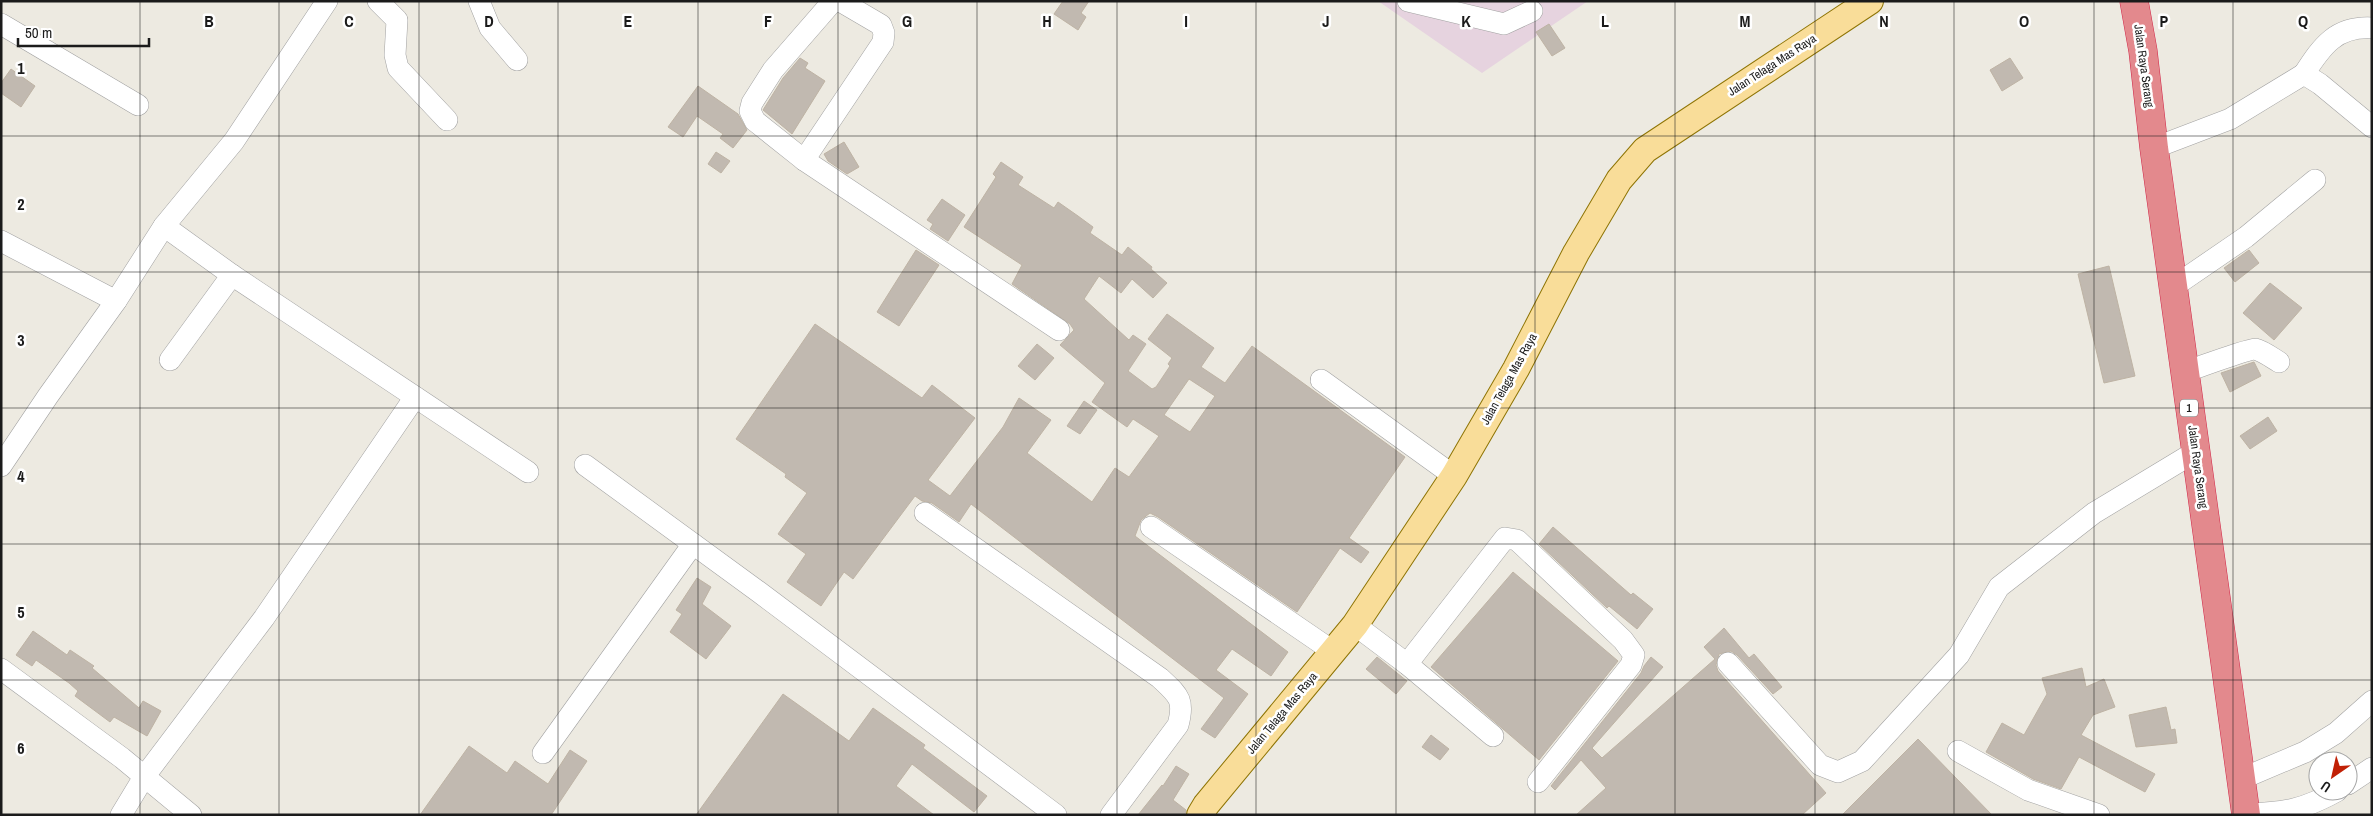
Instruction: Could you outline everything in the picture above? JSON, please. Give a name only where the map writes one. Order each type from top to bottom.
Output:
[{"type":"highway","name":"Jalan Raya Serang","points":[[2134,1],[2143,51],[2184,372],[2246,814]]},
{"type":"main road","name":"Jalan Telaga Mas Raya","points":[[1200,815],[1206,805],[1355,625],[1454,476],[1516,369],[1576,253],[1620,180],[1645,150],[1870,1]]},
{"type":"street","points":[[1,466],[116,301],[164,226],[234,142],[327,1]]},
{"type":"street","points":[[378,1],[398,20],[395,55],[398,68],[446,120]]},
{"type":"street","points":[[479,1],[490,28],[518,60]]},
{"type":"street","points":[[833,1],[773,70],[752,102],[750,111],[755,121],[804,160],[1059,330]]},
{"type":"street","points":[[804,160],[883,42],[884,33],[881,25],[840,1]]},
{"type":"street","points":[[1408,1],[1504,24],[1532,11]]},
{"type":"street","points":[[1,24],[138,105]]},
{"type":"street","points":[[2154,148],[2230,119],[2304,74],[2330,39],[2345,30],[2372,28]]},
{"type":"street","points":[[2304,74],[2320,84],[2372,127]]},
{"type":"street","points":[[2173,287],[2246,237],[2315,180]]},
{"type":"street","points":[[164,226],[232,274],[528,472]]},
{"type":"street","points":[[1,241],[116,301]]},
{"type":"street","points":[[170,360],[232,274]]},
{"type":"street","points":[[2184,372],[2229,358],[2248,348],[2255,349],[2278,362]]},
{"type":"street","points":[[1321,380],[1454,476]]},
{"type":"street","points":[[120,815],[144,777],[264,618],[415,397]]},
{"type":"street","points":[[1728,664],[1820,765],[1838,772],[1862,761],[1959,655],[1999,588],[2094,513],[2196,452]]},
{"type":"street","points":[[585,466],[693,544],[1056,815]]},
{"type":"street","points":[[925,513],[1160,678],[1179,696],[1182,709],[1178,725],[1111,815]]},
{"type":"street","points":[[1152,527],[1334,652]]},
{"type":"street","points":[[1407,664],[1505,538],[1517,540],[1623,640],[1634,655],[1631,665],[1538,782]]},
{"type":"street","points":[[544,753],[693,544]]},
{"type":"street","points":[[1355,625],[1407,664],[1493,736]]},
{"type":"street","points":[[1,669],[122,758],[191,815]]},
{"type":"street","points":[[2241,779],[2305,752],[2336,734],[2372,701]]},
{"type":"street","points":[[1958,751],[2028,790],[2099,815]]},
{"type":"street","points":[[2358,777],[2372,768]]},
{"type":"street","points":[[2246,814],[2284,813],[2320,801]]},
{"type":"shaded area","points":[[1378,1],[1588,1],[1482,73]]},
{"type":"building","points":[[1063,1],[1089,1],[1081,13],[1086,17],[1078,30],[1054,14]]},
{"type":"building","points":[[1549,24],[1565,48],[1552,56],[1536,32]]},
{"type":"building","points":[[800,58],[808,63],[805,68],[825,81],[792,134],[763,110],[783,78]]},
{"type":"building","points":[[2010,58],[2023,78],[2002,91],[1990,70]]},
{"type":"building","points":[[11,69],[35,86],[21,107],[1,93],[1,83]]},
{"type":"building","points":[[698,86],[738,114],[747,130],[733,148],[720,138],[723,134],[697,116],[683,137],[668,127]]},
{"type":"building","points":[[844,142],[859,167],[847,174],[828,161],[824,154]]},
{"type":"building","points":[[716,152],[730,161],[721,173],[708,164]]},
{"type":"building","points":[[1001,162],[1023,177],[1018,185],[1054,208],[1058,202],[1093,227],[1090,233],[1122,255],[1128,247],[1152,267],[1151,269],[1167,283],[1153,298],[1132,279],[1121,293],[1099,276],[1084,299],[1129,340],[1133,335],[1146,344],[1128,371],[1152,389],[1156,387],[1170,366],[1168,364],[1172,358],[1148,339],[1167,314],[1214,348],[1201,367],[1225,383],[1252,346],[1405,457],[1349,538],[1369,552],[1361,563],[1340,548],[1297,612],[1158,517],[1150,513],[1141,520],[1135,536],[1288,652],[1271,676],[1232,649],[1216,670],[1248,694],[1215,738],[1201,729],[1224,698],[971,504],[959,522],[932,503],[922,501],[915,496],[853,579],[844,572],[821,606],[787,582],[806,554],[778,534],[807,493],[785,477],[786,474],[736,439],[815,324],[922,398],[932,385],[975,418],[928,480],[950,496],[1003,427],[1019,398],[1051,420],[1027,453],[1092,502],[1115,468],[1129,477],[1159,436],[1133,419],[1127,427],[1092,402],[1105,383],[1060,345],[1074,330],[1070,324],[1012,284],[1022,265],[964,227],[996,177],[993,174]],"holes":[[[1189,379],[1215,396],[1190,432],[1164,415]]]},
{"type":"building","points":[[942,199],[965,215],[948,241],[930,229],[933,224],[927,220]]},
{"type":"building","points":[[916,250],[939,265],[899,326],[877,312]]},
{"type":"building","points":[[2249,250],[2259,263],[2235,282],[2224,268]]},
{"type":"building","points":[[2109,266],[2135,376],[2104,383],[2078,274]]},
{"type":"building","points":[[2270,283],[2302,308],[2274,340],[2243,313]]},
{"type":"building","points":[[1037,344],[1054,358],[1035,380],[1018,366]]},
{"type":"building","points":[[2254,362],[2261,376],[2230,392],[2221,373]]},
{"type":"building","points":[[1084,401],[1097,410],[1080,434],[1067,426]]},
{"type":"building","points":[[2268,417],[2277,431],[2250,449],[2240,436]]},
{"type":"building","points":[[1553,527],[1631,595],[1633,593],[1653,609],[1637,629],[1609,606],[1607,608],[1539,544]]},
{"type":"building","points":[[1513,572],[1618,661],[1539,760],[1431,667]]},
{"type":"building","points":[[697,578],[711,587],[702,604],[731,626],[706,659],[670,632],[682,614],[676,610]]},
{"type":"building","points":[[1724,628],[1749,658],[1754,654],[1782,687],[1773,694],[1731,651],[1719,654],[1716,665],[1718,671],[1826,793],[1802,815],[1576,815],[1606,788],[1581,760],[1555,790],[1551,786],[1641,673],[1651,657],[1663,667],[1592,748],[1602,758],[1715,659],[1704,647]]},
{"type":"building","points":[[33,631],[67,655],[70,650],[94,666],[92,668],[139,708],[143,701],[161,711],[147,736],[114,717],[110,722],[75,696],[78,691],[69,683],[36,660],[32,666],[16,655]]},
{"type":"building","points":[[1377,657],[1407,681],[1396,694],[1366,669]]},
{"type":"building","points":[[2082,668],[2086,687],[2104,679],[2115,707],[2093,715],[2081,735],[2155,774],[2145,792],[2079,757],[2061,789],[2033,779],[1986,752],[2002,723],[2024,735],[2047,694],[2042,678]]},
{"type":"building","points":[[783,694],[849,741],[873,708],[925,745],[923,748],[987,796],[974,812],[912,764],[896,786],[934,815],[696,815]]},
{"type":"building","points":[[2166,707],[2171,730],[2175,729],[2177,743],[2136,747],[2129,715]]},
{"type":"building","points":[[1431,735],[1449,749],[1440,760],[1422,747]]},
{"type":"building","points":[[1918,739],[1992,815],[1842,815]]},
{"type":"building","points":[[469,746],[507,773],[515,761],[548,784],[570,750],[587,761],[551,815],[420,815]]},
{"type":"building","points":[[1176,766],[1189,774],[1173,800],[1186,810],[1185,815],[1138,815],[1163,786]]}]
